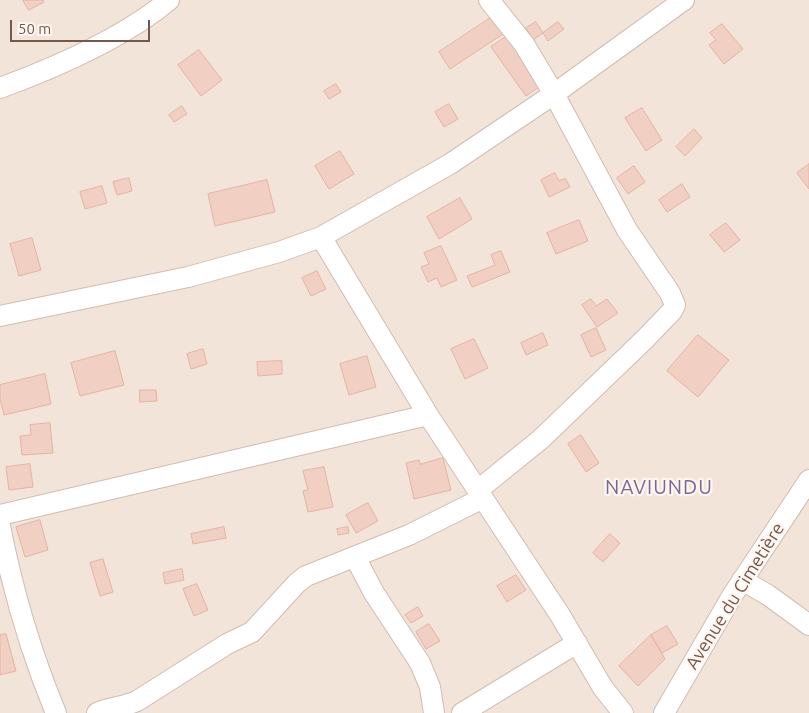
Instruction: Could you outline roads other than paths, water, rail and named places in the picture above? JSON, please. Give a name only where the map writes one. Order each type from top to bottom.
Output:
[{"type":"street","points":[[0,88],[98,45],[154,13],[169,0]]},
{"type":"street","points":[[96,713],[137,701],[227,644],[252,632],[296,583],[306,576],[410,534],[480,494],[541,439],[672,311],[675,305],[670,293],[622,222],[554,94],[524,44],[489,0]]},
{"type":"street","points":[[0,316],[188,278],[278,252],[321,237],[450,164],[554,94],[684,0]]},
{"type":"street","points":[[321,237],[428,415],[622,713]]},
{"type":"street","points":[[0,515],[428,415]]},
{"type":"street","name":"Avenue du Cimetière","points":[[664,713],[742,580],[809,480]]},
{"type":"street","points":[[0,526],[6,586],[56,713]]},
{"type":"street","points":[[355,557],[374,593],[420,663],[430,687],[434,713]]},
{"type":"street","points":[[742,580],[768,595],[809,625]]},
{"type":"street","points":[[462,713],[576,643]]},
{"type":"district","name":"NAVIUNDU","points":[[659,487]]}]
